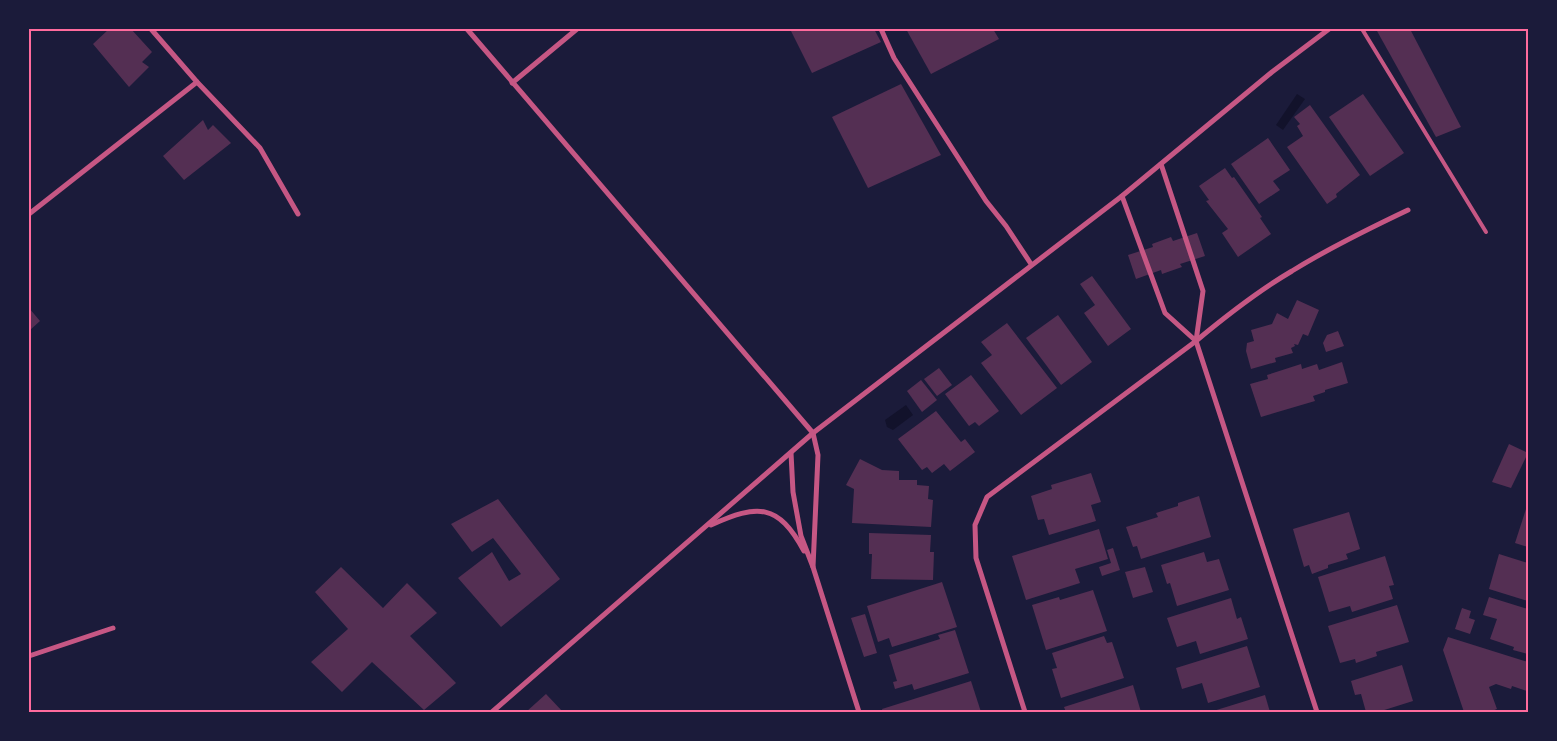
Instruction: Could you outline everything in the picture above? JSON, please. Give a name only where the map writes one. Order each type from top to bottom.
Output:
[{"type":"street","points":[[151,29],[197,82],[260,148],[298,214]]},
{"type":"street","points":[[467,29],[813,433],[818,455],[813,566]]},
{"type":"street","points":[[512,82],[577,29]]},
{"type":"street","points":[[881,29],[894,58],[986,201],[1006,226],[1031,264]]},
{"type":"street","points":[[492,712],[706,528],[813,433],[1122,196],[1272,72],[1329,29]]},
{"type":"street","points":[[29,214],[197,82]]},
{"type":"street","points":[[1161,164],[1203,291],[1196,341],[1317,712]]},
{"type":"street","points":[[1122,196],[1165,313],[1196,341]]},
{"type":"street","points":[[1025,712],[976,558],[974,525],[987,497],[1221,321],[1291,271],[1350,238],[1408,210]]},
{"type":"street","points":[[791,453],[793,492],[801,536],[813,566],[859,712]]},
{"type":"street","points":[[706,528],[733,515],[757,511],[774,514],[789,526],[813,566]]},
{"type":"street","points":[[29,656],[113,628]]},
{"type":"lane","points":[[1362,29],[1486,232]]},
{"type":"shaded area","points":[[1297,94],[1305,99],[1283,130],[1276,125]]},
{"type":"shaded area","points":[[906,405],[913,415],[893,430],[887,427],[885,420]]},
{"type":"building","points":[[109,29],[131,29],[152,52],[142,62],[149,67],[129,87],[93,44]]},
{"type":"building","points":[[790,29],[874,29],[881,42],[812,73]]},
{"type":"building","points":[[906,29],[993,29],[999,39],[931,74]]},
{"type":"building","points":[[1381,29],[1410,29],[1461,127],[1436,137],[1377,31]]},
{"type":"building","points":[[901,84],[941,155],[868,188],[832,117]]},
{"type":"building","points":[[1363,94],[1404,153],[1370,176],[1329,117]]},
{"type":"building","points":[[1310,105],[1360,175],[1336,194],[1337,197],[1327,204],[1287,147],[1303,136],[1297,126],[1300,124],[1294,117]]},
{"type":"building","points":[[203,120],[208,130],[213,125],[231,143],[184,180],[163,156]]},
{"type":"building","points":[[1268,138],[1290,170],[1273,181],[1280,190],[1259,204],[1231,164]]},
{"type":"building","points":[[1225,168],[1232,178],[1234,177],[1262,217],[1260,218],[1271,234],[1238,257],[1222,233],[1228,229],[1206,201],[1209,200],[1199,186]]},
{"type":"building","points":[[1197,233],[1205,256],[1180,264],[1182,267],[1162,274],[1161,270],[1136,279],[1128,255],[1153,247],[1152,244],[1171,237],[1173,241]]},
{"type":"building","points":[[1092,276],[1131,329],[1108,346],[1084,313],[1095,305],[1080,284]]},
{"type":"building","points":[[1297,300],[1319,310],[1308,336],[1303,334],[1298,345],[1294,344],[1295,346],[1291,348],[1293,353],[1275,358],[1276,362],[1251,369],[1246,351],[1247,343],[1254,341],[1251,330],[1272,324],[1277,313],[1288,319]]},
{"type":"building","points":[[29,308],[40,321],[29,331]]},
{"type":"building","points":[[1058,315],[1092,362],[1061,385],[1026,338]]},
{"type":"building","points":[[1007,323],[1057,388],[1021,415],[981,363],[992,355],[981,342]]},
{"type":"building","points":[[1338,331],[1344,346],[1326,352],[1323,343],[1327,335]]},
{"type":"building","points":[[1342,362],[1348,383],[1313,396],[1315,401],[1261,417],[1250,384],[1268,379],[1267,375],[1301,364],[1302,369],[1317,364],[1319,370]]},
{"type":"building","points":[[939,368],[952,385],[937,396],[924,379]]},
{"type":"building","points":[[971,375],[999,411],[979,426],[975,422],[969,426],[945,394]]},
{"type":"building","points":[[921,380],[937,400],[922,412],[907,391]]},
{"type":"building","points":[[936,411],[961,442],[965,439],[975,452],[950,471],[944,464],[932,473],[927,467],[922,470],[898,439]]},
{"type":"building","points":[[1509,444],[1528,453],[1511,488],[1492,482]]},
{"type":"building","points":[[860,459],[882,470],[899,471],[899,480],[917,480],[917,485],[929,486],[928,499],[933,500],[931,527],[852,523],[854,489],[846,485]]},
{"type":"building","points":[[1091,473],[1101,502],[1091,505],[1096,521],[1049,535],[1044,519],[1038,520],[1031,496],[1052,489],[1051,485]]},
{"type":"building","points":[[1199,496],[1211,537],[1141,559],[1137,546],[1133,547],[1126,527],[1158,517],[1156,513],[1178,506],[1178,503]]},
{"type":"building","points":[[498,499],[560,579],[501,627],[458,578],[492,552],[509,581],[521,574],[493,538],[472,552],[451,524]]},
{"type":"building","points":[[1526,509],[1528,510],[1528,547],[1515,543]]},
{"type":"building","points":[[1349,512],[1360,549],[1346,554],[1348,559],[1328,565],[1328,568],[1312,574],[1309,565],[1304,567],[1293,529]]},
{"type":"building","points":[[1099,529],[1108,559],[1075,569],[1080,583],[1026,600],[1012,556]]},
{"type":"building","points":[[869,533],[931,535],[930,552],[934,552],[933,580],[871,579],[872,554],[869,554]]},
{"type":"building","points":[[1113,548],[1120,570],[1102,576],[1099,567],[1111,563],[1107,550]]},
{"type":"building","points":[[1204,552],[1207,562],[1219,559],[1229,590],[1177,606],[1170,583],[1167,584],[1161,565]]},
{"type":"building","points":[[1499,554],[1528,563],[1528,601],[1489,589]]},
{"type":"building","points":[[1385,556],[1394,585],[1389,586],[1393,599],[1352,612],[1350,606],[1329,612],[1318,577]]},
{"type":"building","points":[[341,567],[383,608],[407,583],[437,613],[410,636],[456,683],[424,710],[372,662],[342,692],[311,662],[348,629],[315,592]]},
{"type":"building","points":[[1145,567],[1153,592],[1133,598],[1125,572]]},
{"type":"building","points":[[942,582],[957,627],[892,647],[889,638],[878,642],[867,606]]},
{"type":"building","points":[[1093,590],[1107,631],[1046,650],[1032,605],[1059,597],[1060,600]]},
{"type":"building","points":[[1489,597],[1528,609],[1528,654],[1513,650],[1514,647],[1490,639],[1497,619],[1483,615]]},
{"type":"building","points":[[1231,598],[1237,619],[1241,617],[1248,639],[1200,654],[1196,641],[1177,647],[1167,618]]},
{"type":"building","points":[[1397,605],[1409,642],[1376,652],[1377,656],[1356,663],[1355,659],[1340,663],[1328,626]]},
{"type":"building","points":[[1462,608],[1471,611],[1469,618],[1475,620],[1470,634],[1455,629]]},
{"type":"building","points":[[865,614],[877,653],[864,657],[851,618]]},
{"type":"building","points":[[955,630],[969,673],[914,690],[912,684],[895,689],[893,682],[897,681],[889,655],[940,639],[938,635]]},
{"type":"building","points":[[1104,636],[1107,643],[1112,642],[1124,678],[1061,698],[1052,669],[1057,668],[1052,653]]},
{"type":"building","points":[[1448,637],[1528,662],[1527,691],[1512,686],[1511,689],[1496,684],[1489,687],[1497,709],[1492,712],[1464,712],[1443,650]]},
{"type":"building","points":[[1247,646],[1260,687],[1208,703],[1202,683],[1182,689],[1176,668]]},
{"type":"building","points":[[1402,665],[1413,701],[1378,712],[1366,712],[1361,694],[1355,695],[1351,681]]},
{"type":"building","points":[[971,681],[981,712],[883,712],[882,709]]},
{"type":"building","points":[[1133,685],[1141,712],[1066,712],[1064,707]]},
{"type":"building","points":[[546,694],[563,712],[526,712]]},
{"type":"building","points":[[1265,695],[1270,712],[1210,712]]}]
